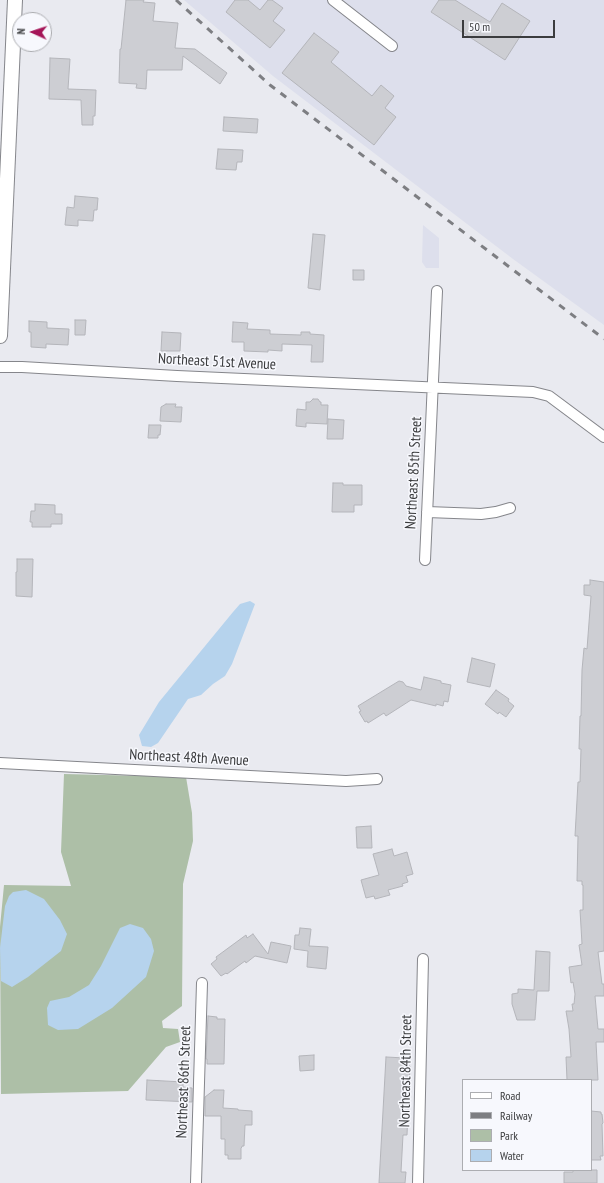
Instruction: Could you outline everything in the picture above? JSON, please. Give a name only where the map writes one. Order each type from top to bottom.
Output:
[{"type":"main road","points":[[0,336],[15,0]]},
{"type":"street","points":[[333,0],[392,46]]},
{"type":"street","name":"Northeast 85th Street","points":[[425,560],[437,291]]},
{"type":"street","name":"Northeast 51st Avenue","points":[[0,367],[432,386],[533,392],[549,396],[556,400],[604,436]]},
{"type":"street","points":[[427,512],[481,514],[510,508]]},
{"type":"street","name":"Northeast 48th Avenue","points":[[0,763],[346,781],[377,779]]},
{"type":"street","name":"Northeast 84th Street","points":[[418,1183],[423,959]]},
{"type":"street","name":"Northeast 86th Street","points":[[196,1183],[202,983]]},
{"type":"shaded area","points":[[184,0],[604,0],[604,325],[513,259],[273,76]]},
{"type":"shaded area","points":[[423,225],[439,238],[439,268],[426,268],[422,262]]},
{"type":"green space","points":[[64,774],[186,777],[192,813],[193,841],[183,884],[182,1006],[162,1021],[163,1028],[178,1029],[180,1042],[166,1047],[128,1091],[1,1094],[0,927],[4,885],[71,886],[61,852]]},
{"type":"water","points":[[250,601],[255,604],[232,664],[225,676],[201,695],[188,699],[158,743],[151,747],[142,746],[139,735],[159,702],[240,604]]},
{"type":"water","points":[[26,890],[44,899],[60,920],[67,934],[61,951],[28,977],[12,987],[1,981],[0,948],[5,906],[9,896],[13,892]]},
{"type":"water","points":[[130,924],[143,928],[151,939],[154,951],[146,977],[112,1008],[78,1029],[58,1030],[48,1025],[47,1008],[50,1001],[69,997],[89,985],[101,966],[120,928]]},
{"type":"building","points":[[126,0],[144,0],[143,2],[155,3],[153,21],[178,23],[175,48],[195,49],[227,73],[220,84],[183,56],[182,70],[147,70],[146,89],[136,88],[137,84],[119,83],[120,49]]},
{"type":"building","points":[[235,0],[248,0],[260,10],[268,0],[272,0],[283,8],[273,21],[285,30],[270,48],[226,12]]},
{"type":"building","points":[[439,0],[455,0],[490,22],[502,3],[530,21],[505,60],[431,12]]},
{"type":"building","points":[[314,33],[339,52],[331,62],[372,96],[381,85],[394,96],[385,108],[396,117],[374,145],[282,73]]},
{"type":"building","points":[[50,58],[70,59],[68,89],[96,90],[95,116],[93,116],[93,125],[82,125],[81,100],[49,99]]},
{"type":"building","points":[[224,117],[258,119],[257,133],[223,131]]},
{"type":"building","points":[[218,149],[243,150],[242,162],[237,162],[236,170],[216,169]]},
{"type":"building","points":[[75,196],[98,198],[97,210],[94,210],[93,221],[78,220],[78,226],[65,225],[67,207],[74,208]]},
{"type":"building","points":[[313,234],[325,235],[320,290],[308,288]]},
{"type":"building","points":[[353,270],[364,270],[364,280],[353,280]]},
{"type":"building","points":[[75,320],[86,320],[85,335],[75,335]]},
{"type":"building","points":[[29,321],[47,322],[47,328],[69,329],[68,345],[46,344],[46,348],[31,347]]},
{"type":"building","points":[[233,322],[248,323],[247,329],[270,330],[270,334],[301,335],[301,332],[310,332],[310,334],[324,335],[323,362],[311,362],[312,345],[282,344],[282,351],[244,351],[244,342],[232,342]]},
{"type":"building","points":[[162,332],[181,333],[180,351],[161,351]]},
{"type":"building","points":[[313,399],[318,399],[321,402],[321,405],[328,405],[327,424],[306,423],[306,427],[296,426],[297,409],[306,410],[306,402],[310,402]]},
{"type":"building","points":[[166,404],[176,404],[175,407],[182,407],[181,422],[160,421],[161,407]]},
{"type":"building","points":[[328,419],[344,420],[343,439],[327,439]]},
{"type":"building","points":[[149,425],[161,425],[160,435],[158,435],[158,438],[148,438]]},
{"type":"building","points":[[333,483],[343,483],[343,485],[362,485],[362,505],[354,505],[354,512],[332,512]]},
{"type":"building","points":[[35,504],[55,505],[55,514],[62,514],[62,524],[51,524],[51,527],[32,527],[32,522],[30,522],[31,511],[35,511]]},
{"type":"building","points":[[17,559],[33,559],[32,597],[16,596]]},
{"type":"building","points":[[590,580],[604,582],[604,951],[598,952],[602,984],[604,984],[604,996],[595,996],[598,1029],[604,1029],[604,1042],[596,1042],[598,1080],[567,1079],[566,1057],[571,1057],[566,1011],[573,1011],[572,1004],[574,1004],[575,994],[573,982],[571,983],[569,967],[582,965],[579,945],[582,944],[580,910],[583,910],[583,885],[582,881],[577,881],[578,836],[575,836],[578,782],[580,782],[581,749],[579,749],[582,670],[584,648],[587,649],[591,596],[584,595],[584,585],[590,585]]},
{"type":"building","points":[[472,658],[495,664],[490,687],[467,682]]},
{"type":"building","points":[[424,677],[451,685],[448,702],[444,701],[443,706],[436,704],[436,706],[411,700],[386,716],[384,713],[368,723],[367,721],[365,722],[359,712],[361,711],[358,706],[399,681],[403,682],[406,686],[421,690]]},
{"type":"building","points":[[496,690],[509,699],[508,701],[514,706],[506,717],[499,712],[498,714],[485,704]]},
{"type":"building","points":[[371,826],[372,848],[357,848],[356,827]]},
{"type":"building","points":[[392,849],[394,856],[407,852],[413,874],[406,876],[408,882],[402,884],[403,886],[388,890],[390,895],[375,899],[374,896],[366,898],[361,880],[379,875],[373,854]]},
{"type":"building","points":[[300,928],[311,929],[309,946],[328,947],[326,969],[307,967],[308,951],[294,949],[295,935],[299,935]]},
{"type":"building","points":[[253,934],[268,954],[271,942],[291,946],[287,963],[255,956],[246,963],[245,961],[227,974],[226,973],[221,976],[211,964],[217,959],[216,957],[246,935],[247,938]]},
{"type":"building","points":[[536,951],[550,952],[549,991],[537,991],[535,1020],[517,1020],[512,1004],[512,994],[518,993],[518,989],[534,990]]},
{"type":"building","points":[[208,1016],[217,1017],[217,1019],[225,1019],[224,1064],[207,1064]]},
{"type":"building","points":[[314,1055],[314,1070],[300,1071],[299,1056]]},
{"type":"building","points":[[386,1057],[405,1058],[405,1066],[410,1066],[407,1135],[403,1135],[401,1172],[406,1172],[405,1183],[379,1183]]},
{"type":"building","points":[[147,1080],[183,1082],[183,1087],[192,1088],[192,1102],[146,1100]]},
{"type":"building","points":[[214,1090],[224,1090],[223,1108],[252,1111],[252,1125],[245,1125],[244,1146],[241,1148],[241,1159],[228,1159],[228,1155],[225,1155],[225,1139],[221,1139],[221,1116],[205,1116],[205,1097]]},
{"type":"building","points":[[592,1111],[601,1112],[602,1114],[603,1156],[600,1156],[601,1160],[592,1160]]},
{"type":"building","points":[[597,1170],[597,1183],[564,1183],[564,1172]]},
{"type":"railway","points":[[176,0],[270,85],[604,339]]}]
